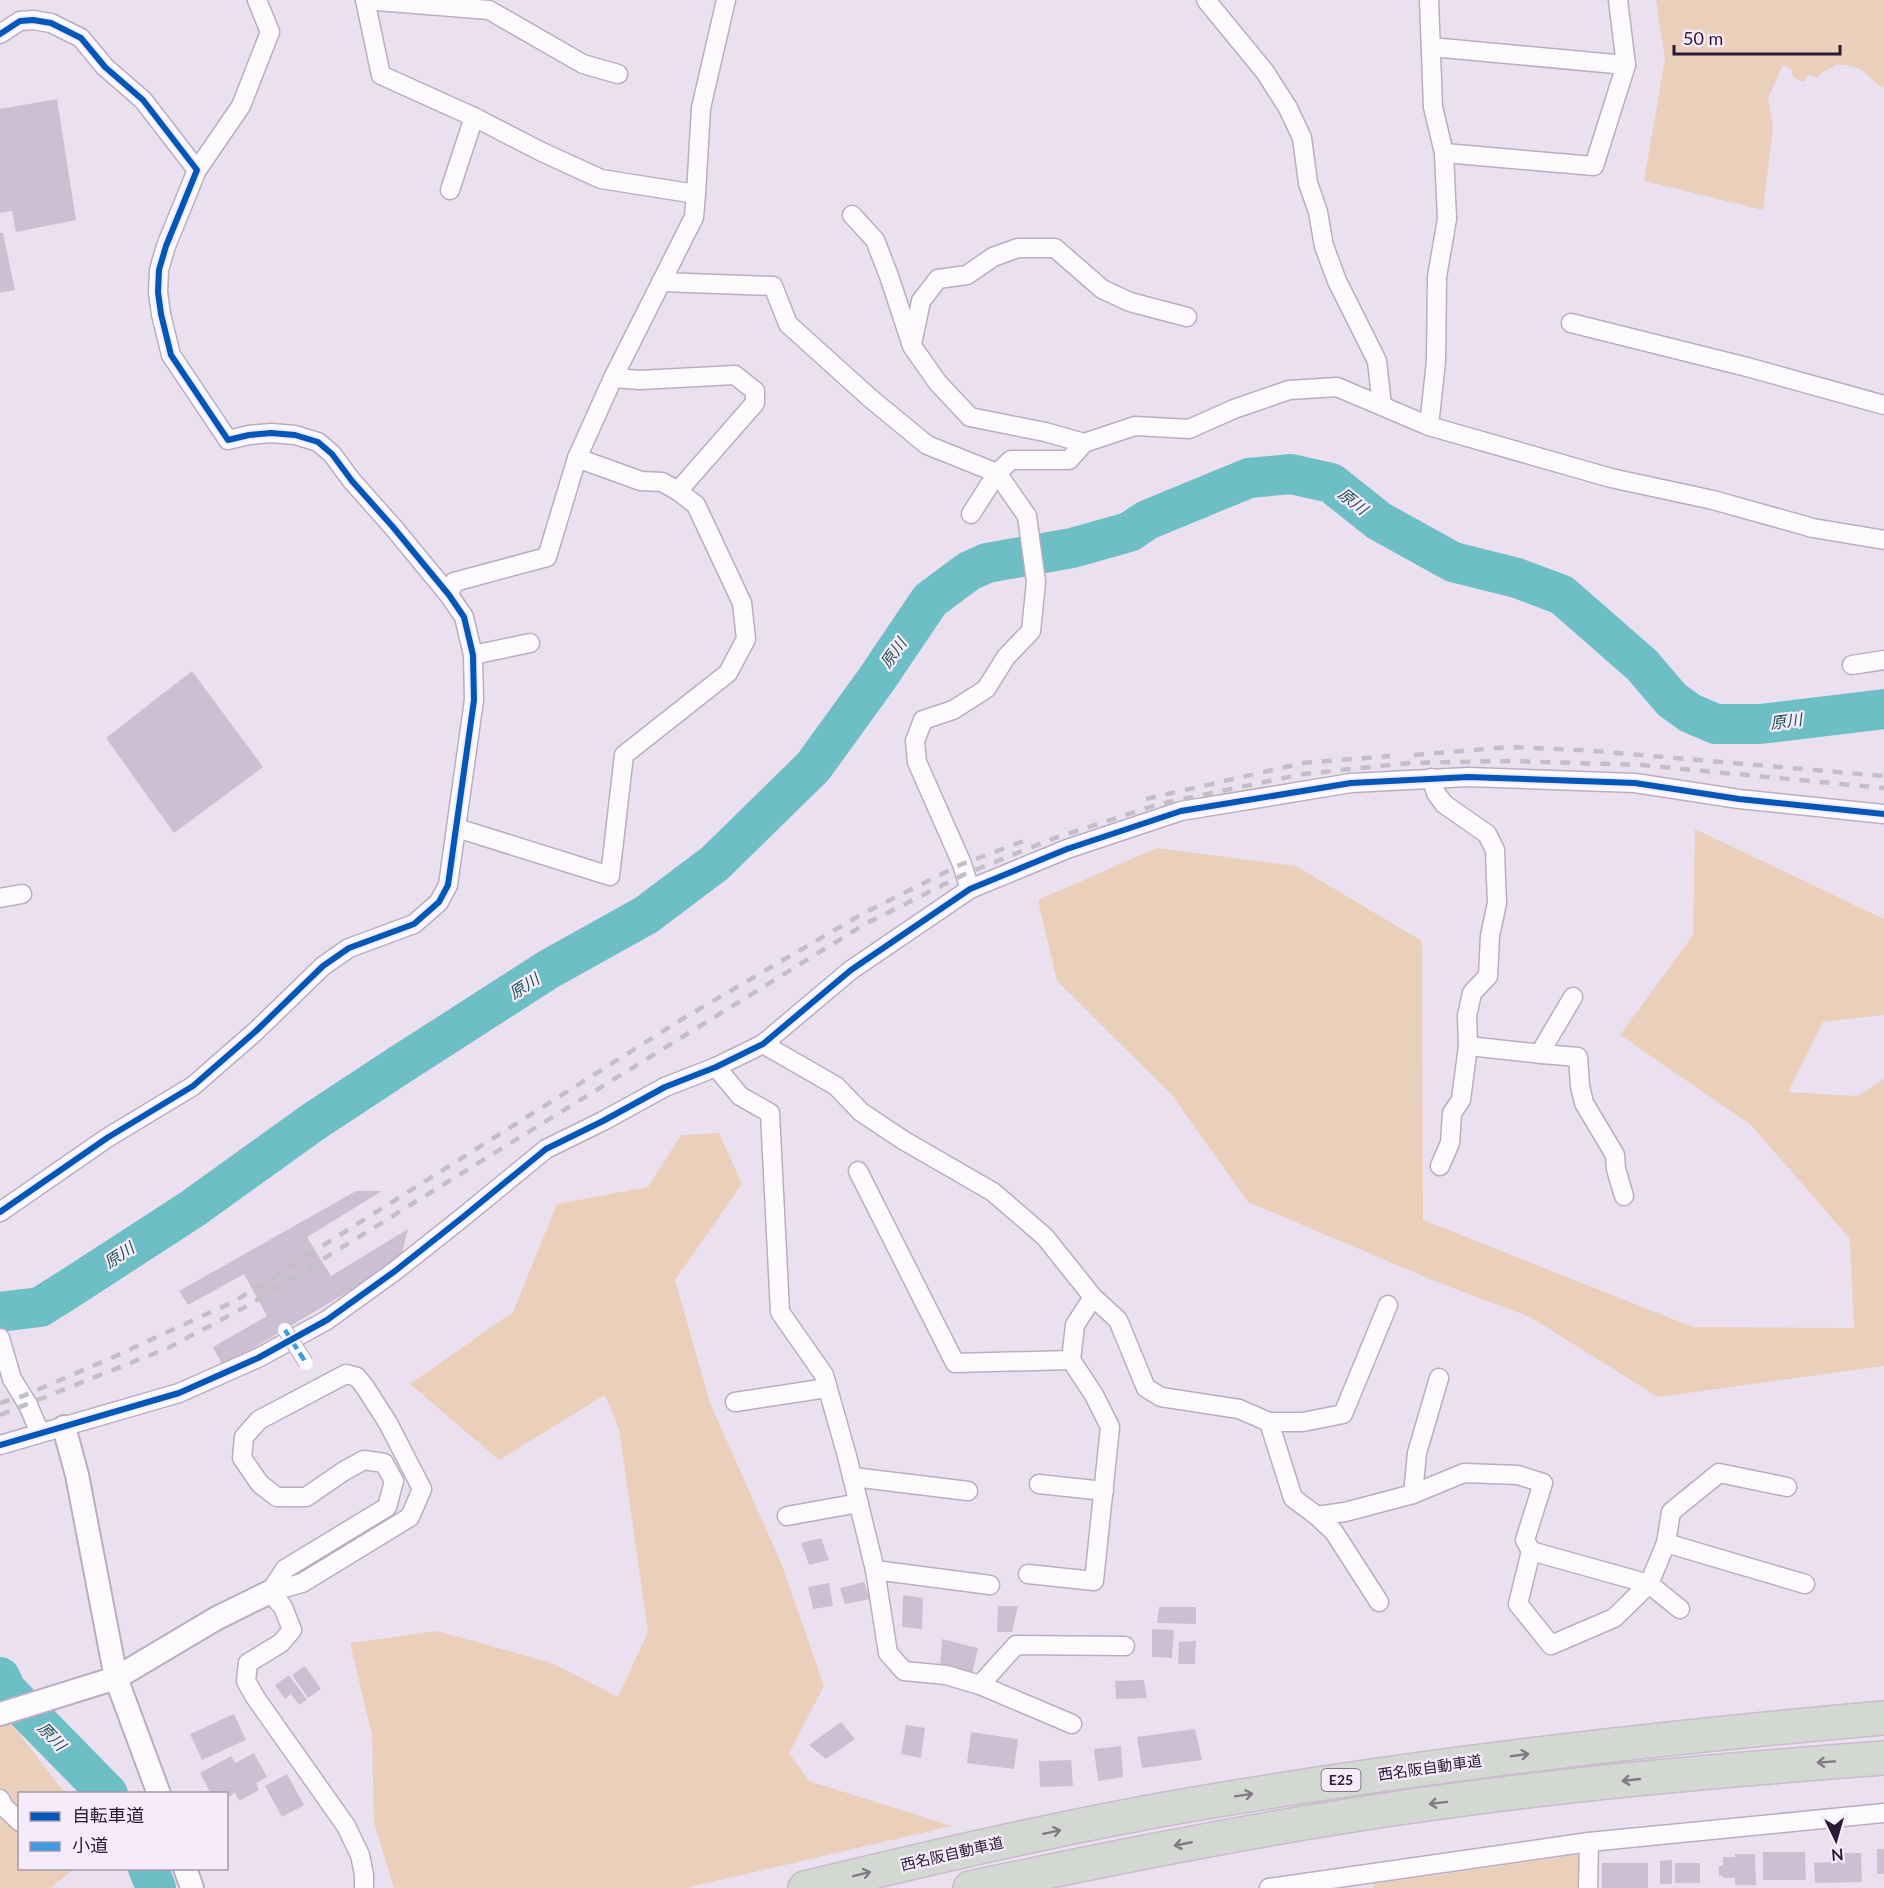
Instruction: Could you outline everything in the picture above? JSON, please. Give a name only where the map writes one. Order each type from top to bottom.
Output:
[{"type":"highway","name":"西名阪自動車道","points":[[805,1888],[1074,1827],[1239,1796],[1559,1750],[1718,1732],[1884,1718]]},
{"type":"highway","points":[[970,1888],[1238,1834],[1400,1808],[1563,1787],[1723,1770],[1884,1758]]},
{"type":"street","points":[[0,1212],[107,1138],[193,1086],[256,1031],[323,966],[349,948],[414,924],[439,902],[448,885],[474,700],[473,655],[464,617],[449,595],[332,454],[318,442],[295,435],[271,434],[249,435],[228,440],[171,356],[160,314],[159,270],[166,246],[197,170],[241,106],[270,32],[257,0]]},
{"type":"street","points":[[618,74],[583,64],[489,10],[365,0],[381,75],[601,179],[696,194]]},
{"type":"street","points":[[449,595],[454,582],[547,557],[577,458],[613,378],[694,217],[700,108],[726,0]]},
{"type":"street","points":[[1206,0],[1265,72],[1288,108],[1302,138],[1308,183],[1318,212],[1324,246],[1337,281],[1377,361],[1382,406]]},
{"type":"street","points":[[1428,0],[1433,107],[1444,153],[1447,219],[1437,277],[1436,361],[1429,426]]},
{"type":"street","points":[[1444,153],[1594,166],[1626,64],[1618,0]]},
{"type":"street","points":[[0,34],[20,21],[33,20],[51,23],[81,38],[105,67],[143,100],[197,170]]},
{"type":"street","points":[[1431,47],[1626,64]]},
{"type":"street","points":[[450,190],[474,117]]},
{"type":"street","points":[[852,215],[875,240],[912,346],[938,383],[970,417],[1045,432],[1084,443]]},
{"type":"street","points":[[912,346],[921,301],[938,279],[966,275],[993,257],[1018,248],[1055,248],[1102,289],[1130,302],[1187,317]]},
{"type":"street","points":[[661,282],[773,286],[788,324],[927,446],[997,473],[1028,516],[1036,582],[1031,631],[1006,657],[986,689],[953,710],[923,720],[915,741],[917,762],[970,889]]},
{"type":"street","points":[[1571,323],[1747,367],[1884,405]]},
{"type":"street","points":[[613,378],[640,380],[735,375],[755,391],[755,403],[678,490]]},
{"type":"street","points":[[970,514],[997,473],[1011,460],[1069,460],[1084,443],[1135,426],[1189,429],[1234,409],[1290,390],[1337,387],[1429,426],[1611,478],[1713,500],[1813,528],[1884,540]]},
{"type":"street","points":[[457,828],[610,876],[624,755],[728,673],[746,639],[742,603],[696,505],[678,490],[662,482],[641,481],[577,458]]},
{"type":"street","points":[[473,655],[530,643]]},
{"type":"street","points":[[1852,665],[1884,660]]},
{"type":"street","points":[[0,1445],[179,1393],[258,1358],[327,1320],[395,1271],[546,1149],[665,1086],[716,1067],[764,1044],[850,970],[970,889],[1067,849],[1181,812],[1351,783],[1431,778],[1468,777],[1635,783],[1739,799],[1884,814]]},
{"type":"street","points":[[1431,778],[1436,793],[1444,804],[1487,834],[1496,850],[1497,903],[1490,936],[1488,976],[1472,993],[1467,1016],[1468,1046],[1461,1100],[1452,1113],[1450,1143],[1440,1166]]},
{"type":"street","points":[[0,898],[22,894]]},
{"type":"street","points":[[1542,1054],[1544,1046],[1573,997]]},
{"type":"street","points":[[764,1044],[836,1086],[861,1112],[903,1140],[993,1192],[1045,1237],[1093,1297],[1118,1320],[1146,1388],[1161,1397],[1239,1409],[1269,1422],[1302,1422],[1343,1414],[1388,1305]]},
{"type":"street","points":[[1468,1046],[1578,1058],[1584,1103],[1615,1155],[1616,1169],[1624,1196]]},
{"type":"street","points":[[716,1067],[740,1096],[770,1113],[780,1312],[824,1375],[853,1477],[875,1570],[888,1653],[904,1671],[946,1675],[980,1685],[1072,1724]]},
{"type":"street","points":[[858,1171],[955,1364],[1071,1360]]},
{"type":"street","points":[[1028,1574],[1094,1581],[1110,1427],[1094,1395],[1071,1360],[1075,1325],[1093,1297]]},
{"type":"street","points":[[285,1330],[306,1363]]},
{"type":"street","points":[[0,1338],[6,1380],[28,1405],[40,1433]]},
{"type":"street","points":[[0,1714],[116,1678],[217,1618],[270,1592],[302,1583],[410,1517],[422,1489],[388,1423],[357,1377],[346,1374],[259,1420],[244,1437],[242,1458],[260,1484],[277,1497],[306,1497],[364,1460],[384,1463],[394,1481],[387,1507],[285,1569],[270,1592]]},
{"type":"street","points":[[1413,1494],[1417,1453],[1440,1378]]},
{"type":"street","points":[[735,1402],[827,1388]]},
{"type":"street","points":[[1269,1422],[1293,1498],[1334,1532],[1379,1602]]},
{"type":"street","points":[[64,1427],[77,1475],[116,1678],[158,1792]]},
{"type":"street","points":[[1317,1516],[1345,1512],[1413,1494],[1464,1473],[1518,1475],[1543,1483],[1526,1540],[1531,1551],[1518,1604],[1551,1645],[1614,1618],[1649,1584],[1666,1543],[1671,1512],[1719,1473],[1787,1487]]},
{"type":"street","points":[[853,1477],[968,1491]]},
{"type":"street","points":[[1039,1484],[1104,1491]]},
{"type":"street","points":[[787,1516],[859,1503]]},
{"type":"street","points":[[1666,1543],[1805,1584]]},
{"type":"street","points":[[1531,1551],[1649,1584],[1680,1609]]},
{"type":"street","points":[[875,1570],[990,1586]]},
{"type":"street","points":[[270,1592],[283,1606],[292,1630],[281,1643],[248,1663],[246,1681],[346,1827],[360,1855],[364,1875],[363,1888]]},
{"type":"street","points":[[980,1685],[1016,1646],[1125,1646]]},
{"type":"street","points":[[0,1799],[4,1807],[18,1820]]},
{"type":"street","points":[[1269,1888],[1589,1842],[1884,1813]]},
{"type":"street","points":[[1588,1888],[1589,1842]]},
{"type":"shaded area","points":[[1656,0],[1884,0],[1884,87],[1878,85],[1861,70],[1850,66],[1834,65],[1817,78],[1808,75],[1804,82],[1794,78],[1791,69],[1783,65],[1768,98],[1773,127],[1763,210],[1644,181],[1665,59]]},
{"type":"shaded area","points":[[1695,829],[1884,919],[1884,1015],[1823,1022],[1788,1092],[1858,1096],[1884,1079],[1884,1366],[1658,1397],[1530,1317],[1437,1282],[1248,1202],[1172,1095],[1057,981],[1038,900],[1157,848],[1296,866],[1422,941],[1423,1220],[1693,1327],[1854,1328],[1850,1239],[1751,1125],[1620,1035],[1693,935]]},
{"type":"shaded area","points":[[719,1133],[742,1184],[675,1280],[710,1403],[781,1563],[824,1686],[789,1753],[809,1781],[952,1826],[686,1888],[394,1888],[374,1823],[372,1735],[350,1643],[437,1631],[552,1663],[618,1697],[648,1632],[619,1429],[605,1395],[499,1460],[410,1384],[513,1312],[557,1204],[648,1187],[681,1135]]},
{"type":"shaded area","points":[[0,1709],[64,1792],[18,1792],[18,1870],[72,1870],[51,1888],[0,1888]]},
{"type":"shaded area","points":[[1581,1854],[1587,1888],[1373,1888],[1373,1884]]},
{"type":"building","points":[[57,99],[76,220],[16,232],[12,211],[0,213],[0,109]]},
{"type":"building","points":[[0,233],[3,233],[15,290],[0,293]]},
{"type":"building","points":[[192,671],[263,767],[174,833],[106,738]]},
{"type":"building","points":[[356,1191],[382,1191],[307,1237],[331,1276],[408,1229],[400,1261],[223,1366],[213,1347],[267,1316],[244,1274],[188,1305],[179,1291]]},
{"type":"building","points":[[821,1538],[829,1560],[809,1565],[801,1543]]},
{"type":"building","points":[[864,1582],[870,1599],[845,1604],[840,1588]]},
{"type":"building","points":[[829,1583],[833,1606],[813,1609],[808,1587]]},
{"type":"building","points":[[903,1595],[923,1598],[922,1629],[902,1627]]},
{"type":"building","points":[[998,1606],[1018,1606],[1012,1632],[997,1632]]},
{"type":"building","points":[[1159,1607],[1196,1607],[1196,1624],[1157,1623]]},
{"type":"building","points":[[1152,1629],[1174,1630],[1172,1658],[1152,1657]]},
{"type":"building","points":[[942,1639],[978,1648],[972,1674],[940,1669]]},
{"type":"building","points":[[1196,1641],[1195,1664],[1178,1664],[1179,1642]]},
{"type":"building","points":[[305,1666],[321,1689],[308,1698],[292,1675]]},
{"type":"building","points":[[289,1675],[307,1700],[299,1705],[291,1694],[285,1699],[275,1685]]},
{"type":"building","points":[[1144,1680],[1147,1698],[1116,1699],[1115,1681]]},
{"type":"building","points":[[234,1714],[246,1740],[202,1760],[190,1734]]},
{"type":"building","points":[[841,1722],[855,1739],[826,1759],[809,1745]]},
{"type":"building","points":[[906,1725],[925,1728],[921,1758],[901,1754]]},
{"type":"building","points":[[1195,1729],[1202,1760],[1142,1768],[1137,1737]]},
{"type":"building","points":[[971,1732],[1018,1739],[1014,1769],[967,1763]]},
{"type":"building","points":[[1121,1746],[1123,1777],[1098,1781],[1094,1749]]},
{"type":"building","points":[[254,1753],[267,1777],[256,1783],[259,1790],[239,1801],[235,1793],[228,1797],[228,1792],[225,1791],[210,1792],[200,1773],[231,1756],[235,1763]]},
{"type":"building","points":[[1071,1760],[1073,1786],[1040,1787],[1039,1761]]},
{"type":"building","points":[[287,1774],[304,1805],[282,1817],[265,1786]]},
{"type":"building","points":[[1877,1849],[1884,1849],[1884,1874],[1877,1874]]},
{"type":"building","points":[[1763,1852],[1805,1852],[1806,1880],[1763,1880]]},
{"type":"building","points":[[1830,1853],[1861,1853],[1862,1882],[1815,1883],[1814,1863],[1830,1862]]},
{"type":"building","points":[[1735,1854],[1755,1854],[1756,1885],[1735,1885],[1735,1878],[1719,1876],[1719,1866],[1723,1866],[1723,1857],[1735,1857]]},
{"type":"building","points":[[1672,1860],[1672,1884],[1660,1884],[1660,1861]]},
{"type":"building","points":[[1602,1863],[1648,1863],[1648,1888],[1602,1888]]},
{"type":"building","points":[[1675,1863],[1700,1863],[1700,1883],[1675,1883]]},
{"type":"waterway","name":"原川","points":[[0,1312],[40,1307],[192,1209],[313,1122],[398,1066],[549,969],[646,915],[715,863],[813,767],[930,600],[969,571],[987,563],[1072,548],[1129,532],[1147,520],[1249,478],[1291,474],[1331,483],[1379,521],[1453,562],[1517,578],[1562,595],[1642,665],[1672,700],[1690,713],[1716,724],[1760,724],[1884,709]]},
{"type":"waterway","name":"原川","points":[[0,1677],[6,1690],[106,1792]]},
{"type":"waterway","name":"原川","points":[[149,1870],[156,1888]]},
{"type":"railway","points":[[1414,755],[1509,747],[1582,750],[1884,776]]},
{"type":"railway","points":[[1146,799],[1303,763],[1390,756]]},
{"type":"railway","points":[[0,1415],[168,1348],[247,1306],[865,924],[965,874],[1052,839],[1159,804],[1303,774],[1409,763],[1509,761],[1641,765],[1884,788]]},
{"type":"railway","points":[[0,1403],[23,1396],[109,1359],[235,1301],[684,1018],[862,914],[962,864],[1032,838]]},
{"type":"marked path","points":[[285,1330],[306,1363]]},
{"type":"cycle path","points":[[0,34],[20,21],[33,20],[51,23],[81,38],[105,67],[143,100],[197,170],[166,246],[159,270],[158,292],[161,314],[171,355],[228,440],[271,433],[295,435],[318,442],[332,454],[352,481],[449,595],[464,617],[473,655],[474,700],[448,885],[439,902],[414,924],[349,948],[323,966],[256,1031],[193,1086],[107,1138],[0,1212]]},
{"type":"cycle path","points":[[0,1445],[179,1393],[258,1358],[327,1320],[395,1271],[546,1149],[665,1087],[716,1067],[763,1044],[851,970],[970,889],[1067,849],[1181,811],[1351,783],[1468,777],[1635,783],[1739,799],[1884,814]]}]
